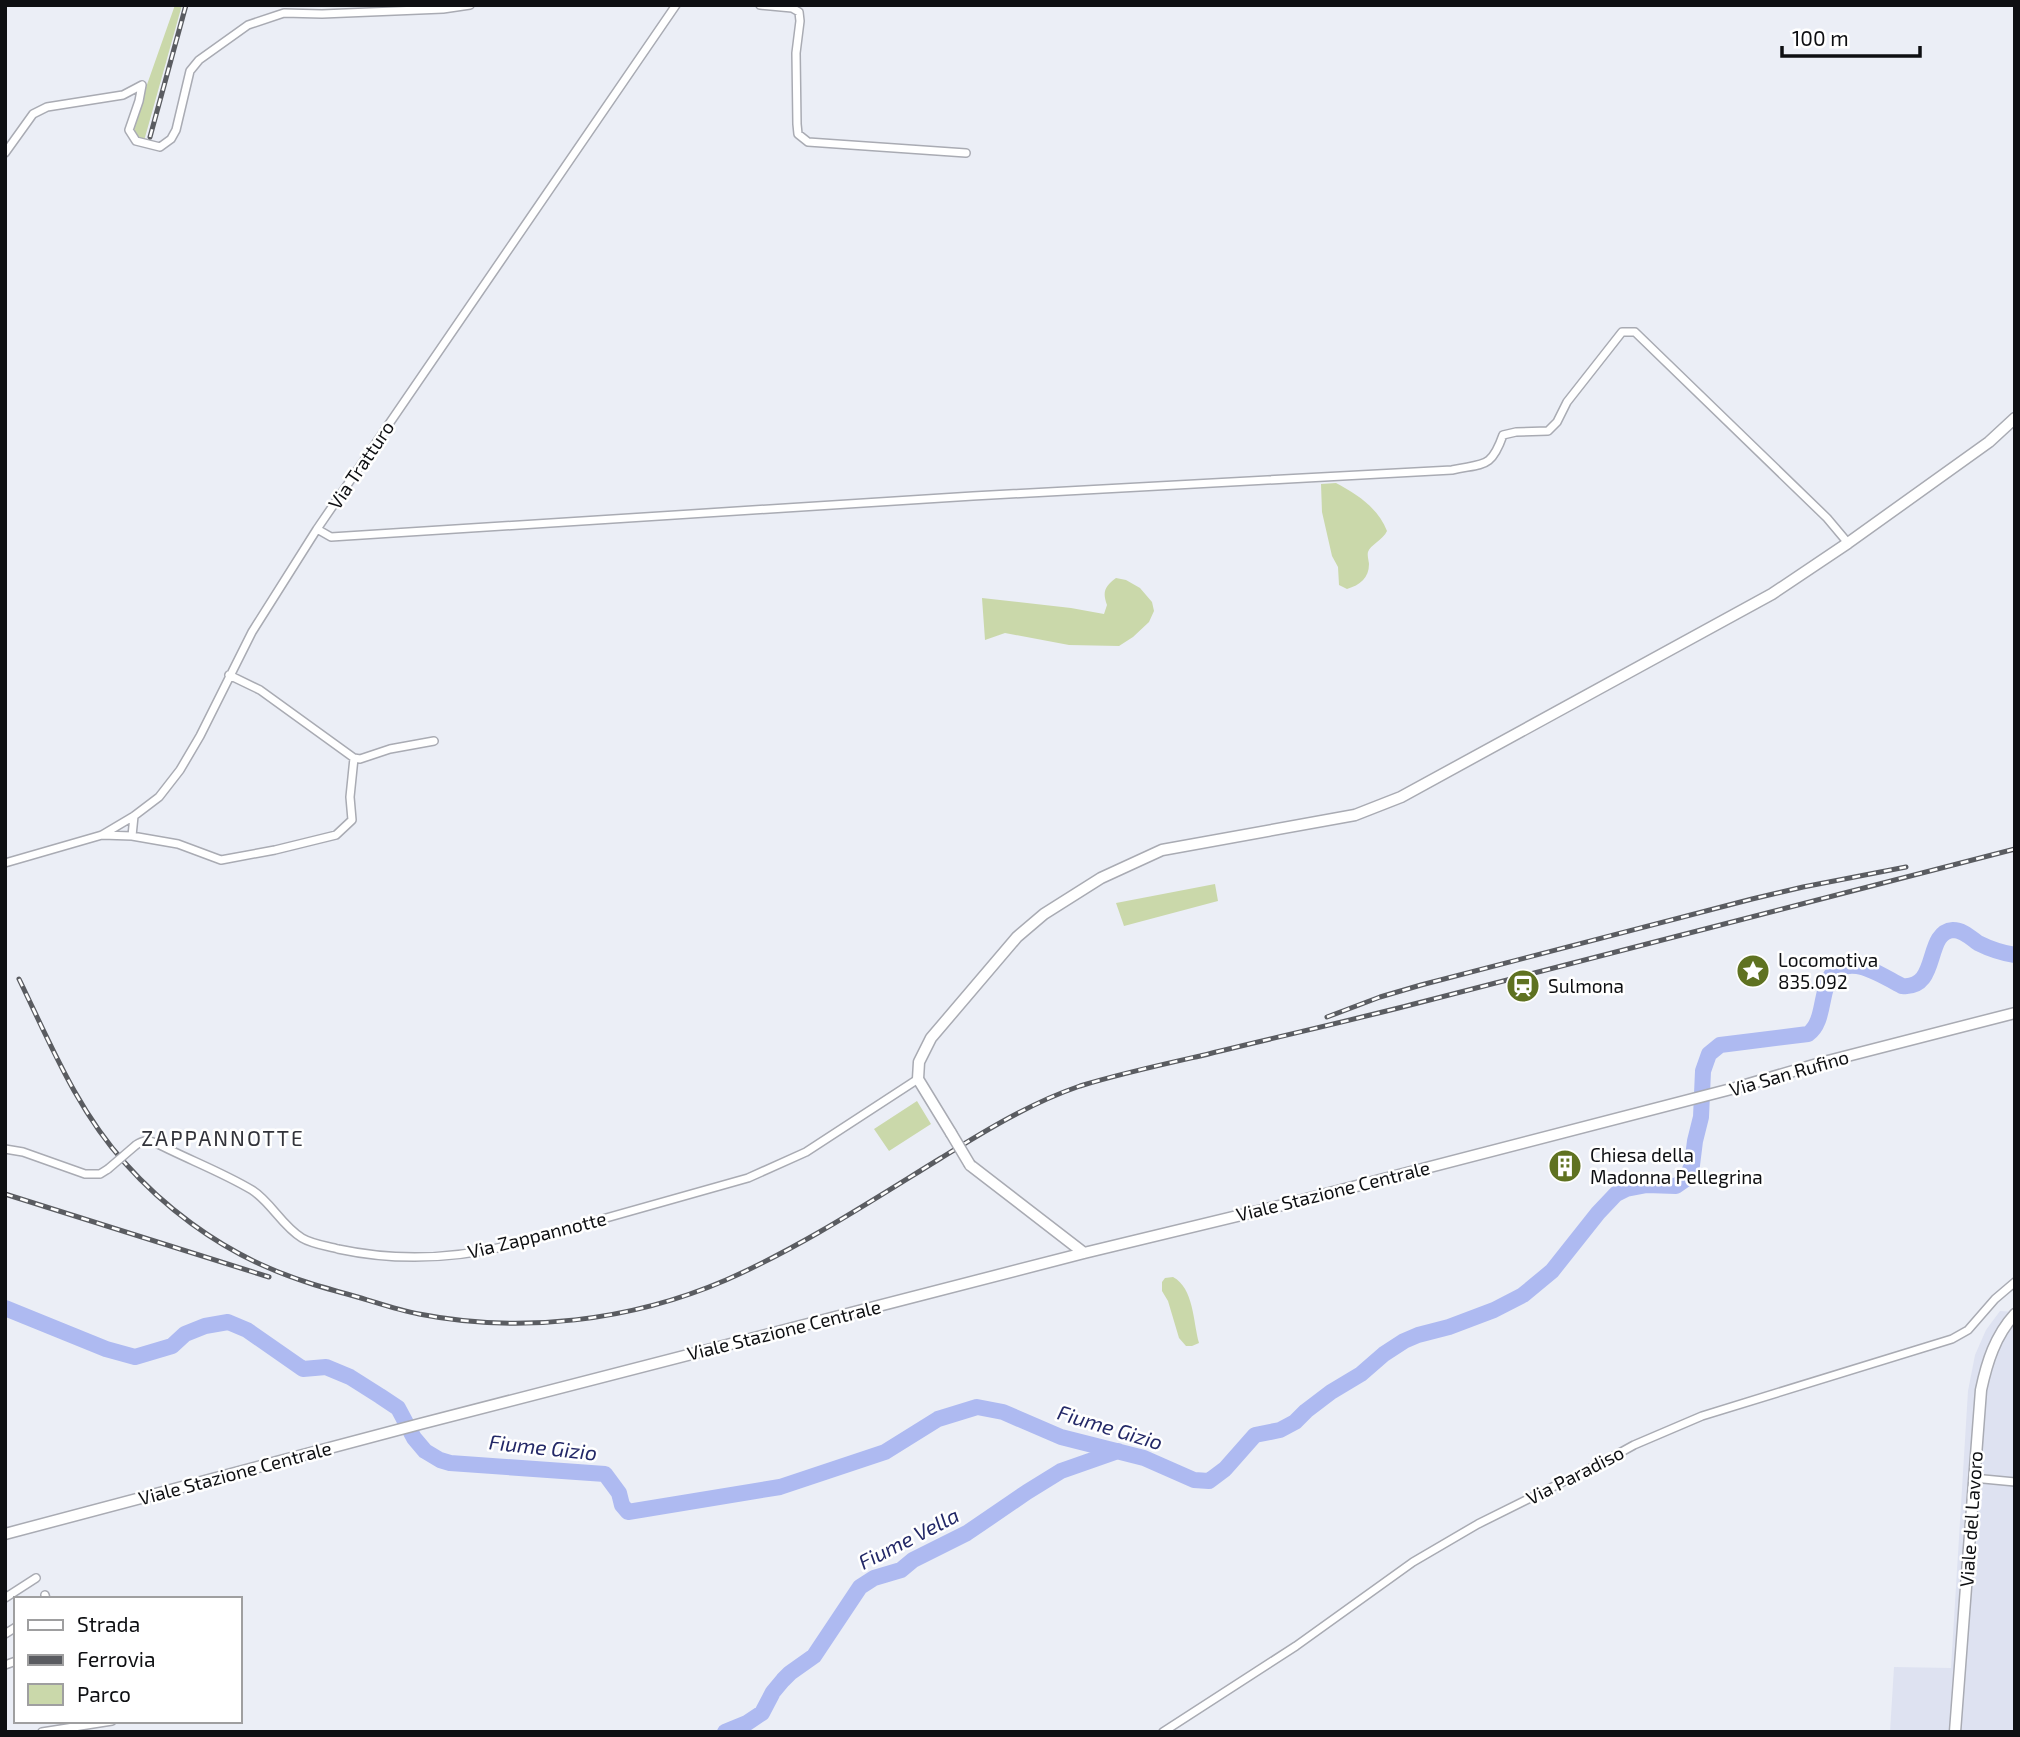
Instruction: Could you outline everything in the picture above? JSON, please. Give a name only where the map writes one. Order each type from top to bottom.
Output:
[{"type":"main road","points":[[1084,1253],[970,1165],[918,1079],[919,1062],[931,1038],[1017,937],[1044,914],[1101,878],[1161,850],[1354,815],[1401,797],[1772,594],[1989,442],[2015,418]]},
{"type":"main road","name":"Via San Rufino","points":[[1564,1132],[2015,1013]]},
{"type":"main road","name":"Viale Stazione Centrale","points":[[5,1534],[420,1424],[1564,1132]]},
{"type":"main road","name":"Viale del Lavoro","points":[[1955,1732],[1981,1390],[1994,1345],[2015,1314]]},
{"type":"street","points":[[5,153],[33,114],[47,107],[123,95],[142,85],[130,130],[136,141],[160,147],[171,139],[176,131],[190,71],[199,61],[248,25],[284,13],[443,9],[470,5]]},
{"type":"street","name":"Via Tratturo","points":[[5,863],[102,835],[159,797],[180,770],[252,632],[317,529],[676,5]]},
{"type":"street","points":[[760,5],[792,8],[799,12],[796,53],[797,124],[799,134],[808,142],[966,153]]},
{"type":"street","points":[[317,529],[331,537],[1452,470],[1487,462],[1495,456],[1503,435],[1548,431],[1557,422],[1567,402],[1622,332],[1635,332],[1827,518],[1848,543]]},
{"type":"street","points":[[229,675],[260,690],[354,758],[360,759],[434,741]]},
{"type":"street","points":[[102,835],[132,836],[178,844],[221,860],[336,835],[352,820],[350,797],[354,758]]},
{"type":"street","points":[[132,836],[134,816]]},
{"type":"street","name":"Via Zappannotte","points":[[5,1149],[23,1152],[85,1174],[100,1174],[136,1145],[149,1140],[254,1191],[303,1238],[364,1255],[412,1257],[475,1254],[748,1178],[806,1152],[918,1079]]},
{"type":"street","name":"Via Paradiso","points":[[1163,1732],[1296,1646],[1413,1562],[1478,1524],[1634,1445],[1702,1416],[1952,1339],[1968,1330],[1995,1299],[2015,1282]]},
{"type":"street","points":[[1973,1478],[2015,1482]]},
{"type":"street","points":[[5,1598],[36,1578]]},
{"type":"street","points":[[42,1732],[98,1723]]},
{"type":"shaded area","points":[[2000,1311],[2015,1312],[2015,1732],[1890,1732],[1894,1667],[1951,1668],[1968,1391],[1975,1355],[1986,1330]]},
{"type":"green space","points":[[175,5],[182,5],[144,141],[136,138],[131,130]]},
{"type":"green space","points":[[1336,483],[1366,503],[1378,515],[1387,531],[1368,552],[1369,569],[1365,577],[1360,583],[1347,589],[1339,585],[1338,567],[1332,556],[1322,512],[1321,484]]},
{"type":"green space","points":[[1116,578],[1140,588],[1152,602],[1154,611],[1149,622],[1119,646],[1069,645],[1005,633],[985,640],[982,598],[1104,614],[1107,605],[1106,590]]},
{"type":"green space","points":[[1215,884],[1218,901],[1124,926],[1116,903]]},
{"type":"green space","points":[[917,1101],[931,1124],[889,1151],[874,1129]]},
{"type":"green space","points":[[1173,1277],[1185,1289],[1192,1306],[1199,1343],[1192,1346],[1186,1346],[1179,1338],[1168,1301],[1162,1291],[1165,1278]]},
{"type":"waterway","name":"Fiume Gizio","points":[[5,1308],[106,1349],[135,1357],[172,1346],[185,1334],[205,1326],[228,1322],[247,1330],[303,1369],[326,1367],[350,1377],[380,1396],[398,1408],[414,1438],[425,1451],[440,1460],[450,1463],[605,1474],[619,1493],[622,1505],[628,1512],[780,1487],[885,1452],[938,1419],[977,1407],[1003,1412],[1061,1437],[1144,1458],[1194,1480],[1209,1481],[1225,1469],[1255,1435],[1280,1430],[1295,1422],[1331,1392],[1361,1374],[1404,1341],[1494,1310],[1523,1295],[1552,1271],[1616,1194],[1647,1185],[1676,1186],[1686,1179],[1692,1165],[1701,1117],[1703,1071],[1709,1054],[1720,1045],[1808,1034],[1819,1016],[1828,981],[1834,972],[1843,967],[1863,967],[1902,986],[1914,985],[1927,971],[1938,940],[1944,933],[1953,930],[1987,947],[2015,955]]},
{"type":"waterway","name":"Fiume Vella","points":[[725,1732],[762,1713],[783,1680],[814,1656],[860,1587],[874,1578],[901,1570],[913,1560],[967,1533],[1061,1471],[1118,1451]]},
{"type":"railway","points":[[150,137],[186,5]]},
{"type":"railway","points":[[19,979],[66,1075],[108,1143],[156,1195],[210,1236],[249,1259],[279,1272],[403,1310],[458,1320],[536,1323],[614,1314],[690,1294],[726,1280],[809,1238],[1008,1118],[1080,1086],[1391,1010],[2015,849]]},
{"type":"railway","points":[[1327,1017],[1421,985],[1752,899],[1906,867]]},
{"type":"railway","points":[[5,1194],[269,1277]]},
{"type":"place","name":"Locomotiva 835.092","points":[[1753,971]]},
{"type":"place","name":"Sulmona","points":[[1523,986]]},
{"type":"place","name":"Chiesa della Madonna Pellegrina","points":[[1565,1166]]},
{"type":"district","name":"ZAPPANNOTTE","points":[[223,1139]]}]
